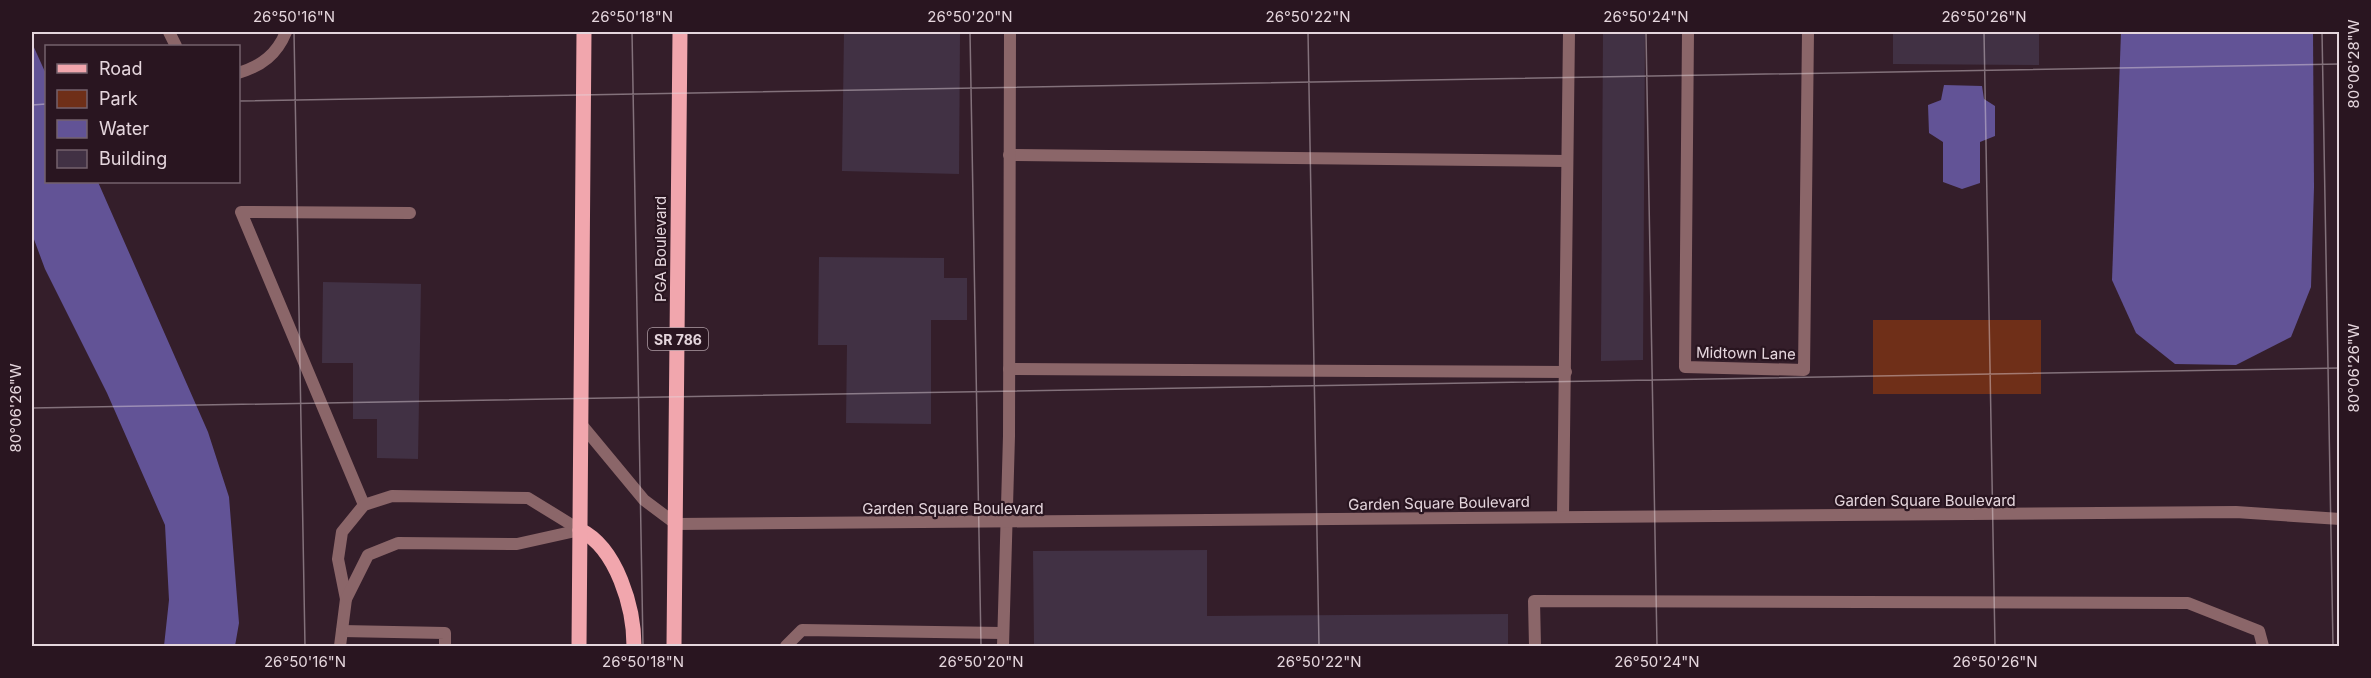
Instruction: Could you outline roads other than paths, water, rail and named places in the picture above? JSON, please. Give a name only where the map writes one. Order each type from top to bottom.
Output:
[{"type":"main road","points":[[579,646],[584,32]]},
{"type":"main road","name":"PGA Boulevard","points":[[674,646],[680,32]]},
{"type":"main road","points":[[580,530],[592,535],[621,577],[634,622],[634,646]]},
{"type":"street","points":[[240,72],[262,63],[273,55],[286,32]]},
{"type":"street","points":[[1003,646],[1009,369],[1010,32]]},
{"type":"street","points":[[1563,517],[1569,32]]},
{"type":"street","name":"Midtown Lane","points":[[1688,32],[1685,367],[1804,370],[1808,32]]},
{"type":"street","points":[[1009,155],[1567,161]]},
{"type":"street","points":[[364,506],[241,212],[410,213]]},
{"type":"street","points":[[1009,369],[1566,372]]},
{"type":"street","points":[[581,424],[644,500],[676,524]]},
{"type":"street","points":[[340,646],[346,599],[338,559],[342,532],[364,506],[392,496],[528,498],[580,530]]},
{"type":"street","name":"Garden Square Boulevard","points":[[676,524],[2236,512],[2340,519]]},
{"type":"street","points":[[346,599],[368,555],[398,543],[517,544],[580,530]]},
{"type":"street","points":[[1534,646],[1534,601],[2188,603],[2259,631],[2263,646]]},
{"type":"street","points":[[786,646],[802,630],[1002,633]]},
{"type":"street","points":[[342,631],[445,633],[445,646]]},
{"type":"water","points":[[2121,32],[2313,32],[2314,187],[2311,287],[2291,337],[2236,365],[2175,364],[2136,333],[2112,280]]},
{"type":"water","points":[[32,43],[45,72],[45,183],[98,183],[208,432],[229,497],[239,623],[235,646],[164,646],[169,600],[165,525],[107,393],[45,269],[32,234]]},
{"type":"water","points":[[1944,85],[1982,86],[1984,99],[1995,106],[1995,136],[1980,142],[1980,183],[1962,189],[1943,182],[1943,142],[1929,133],[1928,105],[1941,100]]}]
